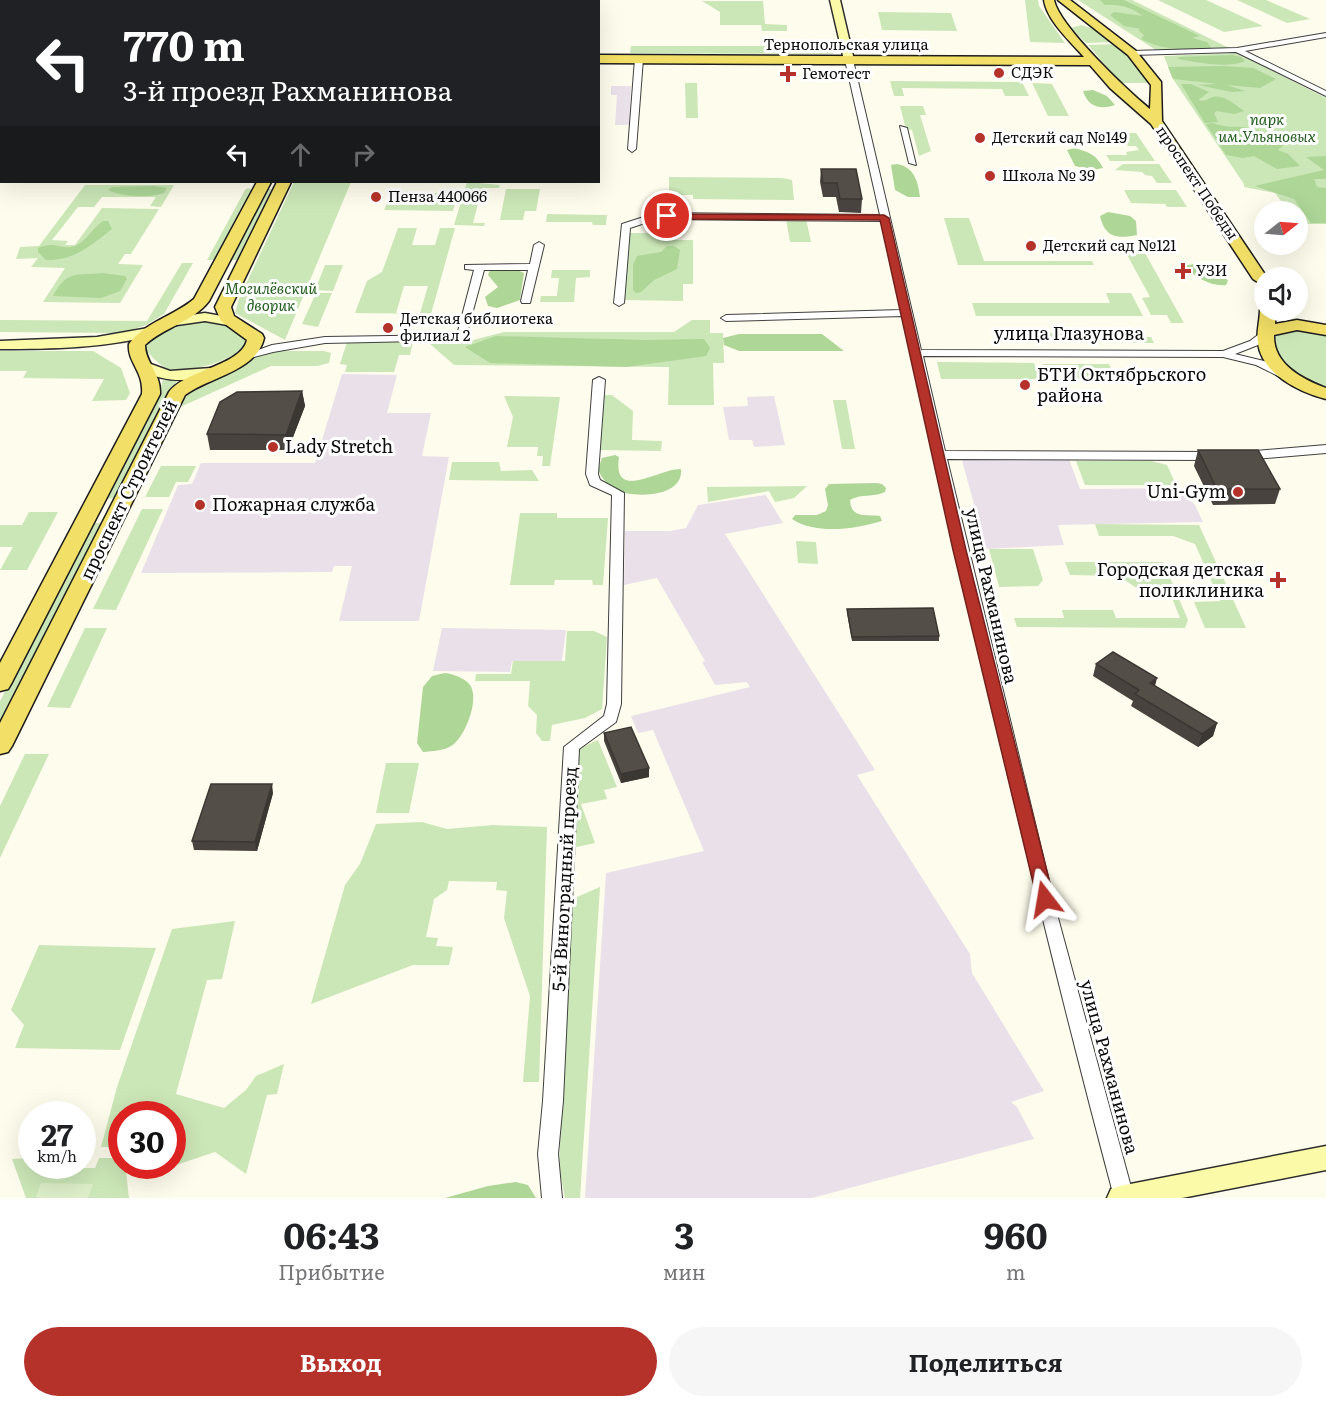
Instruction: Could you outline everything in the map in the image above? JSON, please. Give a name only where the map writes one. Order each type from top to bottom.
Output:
[{"type":"main road","name":"улица Рахманинова","points":[[835,0],[849,60]]},
{"type":"main road","points":[[1049,0],[1050,6],[1065,28],[1067,24],[1075,23],[1098,26]]},
{"type":"main road","points":[[1063,0],[1132,53],[1158,89],[1142,94],[1121,91]]},
{"type":"main road","name":"проспект Победы","points":[[1065,28],[1121,91],[1156,121],[1254,268]]},
{"type":"main road","name":"Тернопольская улица","points":[[600,59],[1094,61]]},
{"type":"main road","name":"проспект Победы","points":[[1156,121],[1158,89]]},
{"type":"main road","points":[[232,322],[223,310],[227,294],[282,184],[263,184]]},
{"type":"main road","name":"проспект Строителей","points":[[0,684],[151,394],[152,380],[145,363],[137,353],[137,344],[201,301],[263,184]]},
{"type":"main road","points":[[1308,316],[1326,330]]},
{"type":"main road","points":[[170,322],[205,317],[232,322],[255,336],[255,346],[246,356]]},
{"type":"main road","points":[[1267,321],[1266,344],[1269,352],[1282,369],[1326,405]]},
{"type":"main road","points":[[1267,331],[1297,325],[1326,330]]},
{"type":"main road","points":[[0,345],[93,343],[129,338],[154,331]]},
{"type":"main road","points":[[93,343],[117,348],[159,373],[173,375],[211,372]]},
{"type":"main road","name":"проспект Строителей","points":[[0,746],[175,398],[190,382],[246,356]]},
{"type":"main road","points":[[1296,381],[1326,394]]},
{"type":"main road","points":[[1122,1198],[1326,1158]]},
{"type":"street","points":[[1132,53],[1237,50],[1326,35]]},
{"type":"street","points":[[1237,50],[1326,94]]},
{"type":"street","points":[[632,149],[639,59]]},
{"type":"street","name":"улица Рахманинова","points":[[849,60],[938,455],[1045,899],[1122,1198]]},
{"type":"street","points":[[903,128],[913,163]]},
{"type":"street","points":[[619,303],[625,226],[656,216],[884,218]]},
{"type":"street","points":[[526,301],[539,245]]},
{"type":"street","points":[[468,267],[534,267]]},
{"type":"street","points":[[246,356],[284,347],[340,339],[461,338],[480,267]]},
{"type":"street","points":[[726,318],[906,314]]},
{"type":"street","name":"улица Глазунова","points":[[1223,354],[1254,343],[1267,331]]},
{"type":"street","points":[[255,336],[284,347]]},
{"type":"street","name":"улица Глазунова","points":[[915,353],[1223,354],[1260,363],[1296,381]]},
{"type":"street","name":"5-й Виноградный проезд","points":[[552,1198],[548,1154],[553,1101],[572,747],[611,718],[614,704],[618,493],[594,482],[592,474],[599,380]]},
{"type":"street","points":[[938,455],[1229,456],[1326,449]]},
{"type":"shaded area","points":[[611,86],[631,86],[629,125],[615,125],[617,95],[611,95]]},
{"type":"shaded area","points":[[342,374],[397,375],[387,413],[431,413],[422,456],[449,457],[419,621],[339,621],[352,566],[334,566],[332,572],[141,573],[178,485],[192,484],[201,463],[315,463]]},
{"type":"shaded area","points":[[774,396],[785,445],[754,447],[752,440],[729,440],[723,407],[748,406],[747,397]]},
{"type":"shaded area","points":[[1069,459],[1080,489],[1176,488],[1195,505],[1203,522],[1058,525],[1064,545],[986,549],[962,460]]},
{"type":"shaded area","points":[[766,495],[783,523],[725,534],[875,770],[857,775],[970,954],[972,973],[1044,1091],[1011,1102],[1017,1107],[1034,1139],[812,1198],[585,1198],[606,873],[704,851],[653,730],[638,733],[631,716],[750,687],[747,682],[715,685],[702,662],[705,661],[657,578],[624,585],[625,531],[670,531],[686,528],[698,505]]},
{"type":"shaded area","points":[[442,628],[566,630],[562,661],[512,661],[510,672],[433,671]]},
{"type":"green space","points":[[1025,0],[1038,0],[1039,6],[1065,43],[1030,42]]},
{"type":"green space","points":[[1078,0],[1132,0],[1229,48],[1159,52]]},
{"type":"green space","points":[[1100,0],[1124,0],[1200,36],[1192,38],[1207,42],[1212,49],[1176,49],[1150,43],[1141,39],[1144,35],[1138,30],[1141,29],[1124,26],[1110,15],[1114,12],[1143,16],[1125,7],[1105,5]]},
{"type":"green space","points":[[1158,0],[1206,0],[1263,26],[1224,32]]},
{"type":"green space","points":[[1237,0],[1266,0],[1310,19],[1287,23]]},
{"type":"green space","points":[[702,1],[763,1],[765,24],[787,25],[787,31],[762,31],[761,25],[720,25],[720,12]]},
{"type":"green space","points":[[878,12],[951,13],[957,31],[882,30]]},
{"type":"green space","points":[[1081,25],[1095,29],[1113,42],[1086,43],[1071,28]]},
{"type":"green space","points":[[1117,44],[1138,66],[1148,83],[1121,83],[1088,45]]},
{"type":"green space","points":[[631,46],[832,46],[833,54],[630,53]]},
{"type":"green space","name":"парк им.Ульяновых","points":[[1237,53],[1326,98],[1326,224],[1308,224],[1308,201],[1281,201],[1275,193],[1244,187],[1173,79],[1164,56]]},
{"type":"green space","points":[[1232,55],[1241,57],[1245,61],[1221,65],[1178,59],[1179,57]]},
{"type":"green space","points":[[1168,67],[1253,68],[1276,79],[1260,88],[1227,85],[1245,91],[1232,92],[1198,85],[1218,84],[1173,79]]},
{"type":"green space","points":[[890,81],[1022,82],[1029,96],[1005,96],[1002,89],[902,88],[904,96],[894,96]]},
{"type":"green space","points":[[685,83],[697,83],[698,118],[686,118]]},
{"type":"green space","points":[[1032,83],[1052,84],[1069,116],[1048,116]]},
{"type":"green space","points":[[1181,84],[1191,84],[1209,92],[1198,100],[1217,96],[1244,111],[1234,114],[1217,111],[1214,113],[1218,122],[1205,123]]},
{"type":"green space","points":[[1093,90],[1107,96],[1115,105],[1100,107],[1091,104],[1083,91]]},
{"type":"green space","points":[[900,106],[923,106],[926,115],[920,115],[931,151],[919,156],[912,130],[906,129]]},
{"type":"green space","points":[[1213,123],[1221,126],[1255,129],[1287,142],[1278,150],[1288,154],[1300,166],[1277,169],[1254,156],[1243,158],[1226,155],[1206,124]]},
{"type":"green space","points":[[1092,133],[1136,133],[1155,161],[1110,161],[1106,155],[1127,155],[1126,152],[1139,150],[1136,146],[1128,146],[1126,142],[1097,141]]},
{"type":"green space","points":[[1075,148],[1092,155],[1103,168],[1093,170],[1075,166],[1067,150]]},
{"type":"green space","points":[[1326,156],[1326,179],[1314,179],[1317,187],[1326,188],[1326,223],[1311,223],[1308,219],[1308,201],[1295,201],[1255,186],[1324,170],[1306,157]]},
{"type":"green space","points":[[897,164],[907,168],[914,176],[920,197],[908,197],[895,190],[891,165]]},
{"type":"green space","points":[[1123,164],[1159,164],[1172,183],[1157,183],[1152,176],[1142,172],[1115,170]]},
{"type":"green space","points":[[669,177],[782,178],[792,180],[794,200],[693,199],[693,195],[669,195]]},
{"type":"green space","name":"Могилёвский дворик","points":[[294,183],[351,183],[285,340],[235,313],[239,299]]},
{"type":"green space","points":[[467,183],[500,185],[499,188],[482,188],[473,223],[485,223],[484,226],[454,225]]},
{"type":"green space","points":[[85,185],[174,185],[161,207],[150,206],[156,197],[102,197],[94,207],[78,207],[52,240],[68,241],[65,245],[75,245],[102,208],[159,209],[131,254],[125,254],[118,264],[143,265],[120,303],[43,302],[65,268],[31,267],[38,258],[16,259],[20,247],[39,246]]},
{"type":"green space","points":[[112,187],[167,188],[164,193],[144,196],[120,194],[108,190]]},
{"type":"green space","points":[[248,188],[252,190],[215,260],[207,260],[245,190]]},
{"type":"green space","points":[[269,189],[272,189],[259,215],[261,218],[238,260],[230,260]]},
{"type":"green space","points":[[506,189],[540,189],[536,211],[525,211],[523,220],[500,220]]},
{"type":"green space","points":[[1124,190],[1176,190],[1187,207],[1131,203]]},
{"type":"green space","points":[[392,191],[458,193],[453,211],[384,210]]},
{"type":"green space","points":[[1108,212],[1130,216],[1136,221],[1137,235],[1118,237],[1109,233],[1100,216]]},
{"type":"green space","points":[[547,214],[607,215],[606,225],[593,225],[592,222],[546,222]]},
{"type":"green space","points":[[944,218],[969,218],[984,261],[1092,261],[1094,265],[958,265]]},
{"type":"green space","points":[[786,219],[806,219],[811,242],[790,242]]},
{"type":"green space","points":[[103,221],[108,221],[112,229],[74,255],[46,260],[38,252],[38,248],[49,245],[75,246]]},
{"type":"green space","points":[[398,228],[417,228],[412,245],[435,245],[440,228],[455,228],[431,314],[355,313],[367,281],[382,272]],"holes":[[[404,286],[428,286],[420,313],[396,313]]]},
{"type":"green space","points":[[630,233],[671,233],[671,240],[693,240],[693,284],[683,284],[683,301],[624,300]]},
{"type":"green space","points":[[667,246],[674,246],[680,250],[677,269],[654,280],[641,292],[636,293],[633,290],[633,265],[637,256],[661,252]]},
{"type":"green space","points":[[1126,253],[1145,253],[1184,323],[1171,323],[1167,315],[1151,315],[1142,298],[1150,297]]},
{"type":"green space","points":[[182,263],[193,263],[164,314],[146,325],[123,333],[0,332],[0,320],[147,321]]},
{"type":"green space","points":[[1197,263],[1218,270],[1228,281],[1226,285],[1204,280],[1185,266]]},
{"type":"green space","points":[[325,265],[343,265],[333,291],[315,290]]},
{"type":"green space","points":[[515,269],[524,273],[520,300],[497,308],[488,306],[485,297],[498,287],[488,275],[490,270]]},
{"type":"green space","points":[[552,270],[590,270],[590,277],[576,278],[574,302],[540,302],[541,296],[557,296],[559,278],[551,278]]},
{"type":"green space","points":[[102,273],[125,276],[127,279],[120,291],[101,298],[53,296],[63,281],[68,278],[79,274]]},
{"type":"green space","points":[[316,293],[332,293],[318,327],[302,324]]},
{"type":"green space","points":[[1106,293],[1131,293],[1143,316],[976,316],[972,303],[1110,303]]},
{"type":"green space","points":[[207,320],[230,327],[241,334],[247,343],[234,354],[213,364],[181,370],[169,369],[160,364],[144,346],[156,336],[173,328]]},
{"type":"green space","points":[[692,320],[710,320],[710,333],[723,333],[724,363],[713,363],[714,405],[668,405],[669,367],[454,365],[429,343],[462,343],[504,332],[674,332]]},
{"type":"green space","points":[[1293,329],[1316,332],[1326,336],[1326,390],[1297,378],[1286,368],[1277,354],[1274,348],[1275,334]]},
{"type":"green space","points":[[1014,333],[1144,333],[1146,337],[1151,337],[1154,343],[1017,342]]},
{"type":"green space","points":[[739,334],[822,334],[844,351],[739,351],[724,345],[723,338]]},
{"type":"green space","points":[[496,336],[645,340],[704,339],[710,348],[706,356],[626,367],[490,363],[465,347]]},
{"type":"green space","points":[[347,342],[413,342],[410,355],[399,355],[394,372],[345,372],[347,365],[340,364]]},
{"type":"green space","points":[[0,351],[93,351],[121,368],[130,393],[126,400],[92,401],[104,379],[23,378],[27,371],[0,371]]},
{"type":"green space","points":[[276,351],[331,353],[329,363],[317,366],[271,366],[178,408],[188,391],[205,380],[244,362]]},
{"type":"green space","points":[[937,362],[1034,363],[1040,379],[941,379]]},
{"type":"green space","points":[[1042,364],[1109,364],[1116,379],[1077,379],[1075,375],[1046,375]]},
{"type":"green space","points":[[163,380],[178,380],[169,391],[115,498],[105,499],[160,391]]},
{"type":"green space","points":[[602,395],[612,395],[633,411],[632,440],[662,441],[661,451],[598,450]]},
{"type":"green space","points":[[504,396],[560,397],[550,466],[542,466],[543,456],[537,456],[538,447],[507,447],[513,417]]},
{"type":"green space","points":[[833,400],[846,400],[855,449],[842,449]]},
{"type":"green space","points":[[615,455],[619,457],[619,471],[623,478],[630,481],[681,469],[680,479],[674,486],[654,494],[620,492],[608,484],[598,470],[602,458]]},
{"type":"green space","points":[[1076,461],[1151,461],[1167,465],[1176,485],[1085,485]]},
{"type":"green space","points":[[452,462],[499,462],[501,471],[532,470],[539,481],[449,480]]},
{"type":"green space","points":[[161,466],[196,466],[188,482],[176,482],[169,497],[145,497]]},
{"type":"green space","points":[[876,483],[886,488],[885,492],[850,500],[856,513],[880,516],[882,521],[848,528],[824,529],[792,519],[795,515],[817,515],[826,511],[828,505],[825,489],[829,484]]},
{"type":"green space","points":[[807,486],[794,498],[775,502],[769,491],[708,502],[707,487]]},
{"type":"green space","points":[[142,509],[163,509],[116,610],[93,609]]},
{"type":"green space","points":[[29,512],[58,512],[27,570],[0,570],[13,547],[0,547],[0,525],[22,525]]},
{"type":"green space","points":[[520,513],[557,513],[557,518],[608,518],[603,585],[593,585],[592,580],[555,580],[554,585],[510,585]]},
{"type":"green space","points":[[92,523],[103,523],[0,723],[0,701]]},
{"type":"green space","points":[[1095,524],[1199,525],[1246,628],[1205,628],[1194,602],[1220,601],[1195,544],[1173,536],[1099,536]]},
{"type":"green space","points":[[796,541],[816,542],[818,564],[798,563]]},
{"type":"green space","points":[[989,549],[1033,549],[1043,580],[1038,586],[999,587]]},
{"type":"green space","points":[[1065,562],[1163,562],[1174,587],[1135,587],[1119,576],[1070,575]]},
{"type":"green space","points":[[1172,598],[1179,599],[1188,620],[1185,628],[1017,627],[1014,618],[1064,618],[1062,610],[1113,610],[1116,618],[1180,618]]},
{"type":"green space","points":[[85,628],[107,628],[70,708],[47,707]]},
{"type":"green space","points":[[567,631],[594,631],[607,637],[602,709],[585,718],[552,725],[550,741],[542,741],[536,733],[537,715],[528,706],[530,681],[475,681],[476,674],[511,674],[513,661],[565,661]]},
{"type":"green space","points":[[445,673],[459,677],[470,685],[473,691],[472,708],[466,727],[456,742],[441,750],[423,752],[417,743],[423,687],[432,676]]},
{"type":"green space","points":[[598,740],[617,787],[604,790],[607,799],[581,804],[595,843],[572,848],[576,750]]},
{"type":"green space","points":[[25,754],[49,754],[0,858],[0,806]]},
{"type":"green space","points":[[386,763],[419,763],[409,813],[376,813]]},
{"type":"green space","points":[[422,822],[447,829],[493,825],[547,827],[539,1082],[523,1082],[530,996],[504,918],[507,891],[496,890],[497,882],[449,881],[447,890],[434,899],[426,937],[438,938],[436,946],[453,947],[449,965],[413,965],[311,1004],[345,885],[360,864],[376,824]]},
{"type":"green space","points":[[600,887],[580,1198],[565,1198],[559,1167],[570,900]]},
{"type":"green space","points":[[235,921],[222,979],[207,980],[176,1094],[224,1108],[246,1090],[256,1076],[284,1064],[277,1094],[267,1095],[246,1174],[215,1152],[186,1162],[186,1101],[113,1101],[172,929]]},
{"type":"green space","points":[[39,945],[156,948],[120,1050],[15,1048],[24,1025],[11,1010]]},
{"type":"green space","points":[[108,1121],[108,1147],[101,1147]]},
{"type":"green space","points":[[99,1158],[108,1158],[108,1179],[127,1179],[129,1198],[26,1198],[19,1179],[96,1179],[96,1166]]},
{"type":"green space","points":[[12,1159],[18,1159],[18,1176]]},
{"type":"green space","points":[[516,1182],[528,1185],[536,1198],[445,1198],[488,1186]]},
{"type":"green space","points":[[41,1183],[93,1184],[88,1198],[36,1198]]},
{"type":"building","points":[[821,169],[856,169],[862,199],[840,199],[837,183],[823,183]]},
{"type":"building","points":[[302,391],[286,435],[207,434],[220,402],[237,392]]},
{"type":"building","points":[[1198,450],[1258,450],[1280,489],[1217,489]]},
{"type":"building","points":[[933,608],[939,636],[852,637],[847,609]]},
{"type":"building","points":[[1113,652],[1157,678],[1150,683],[1217,723],[1202,734],[1135,694],[1139,690],[1096,664]]},
{"type":"building","points":[[631,727],[649,768],[621,774],[604,733]]},
{"type":"building","points":[[211,784],[272,784],[255,842],[192,841]]},
{"type":"place","name":"СДЭК","points":[[999,73]]},
{"type":"place","name":"Гемотест","points":[[788,74]]},
{"type":"place","name":"Детский сад №149","points":[[980,138]]},
{"type":"place","name":"Школа № 39","points":[[990,176]]},
{"type":"place","name":"Пенза 440066","points":[[376,197]]},
{"type":"place","name":"Детский сад №121","points":[[1031,246]]},
{"type":"place","name":"УЗИ","points":[[1183,271]]},
{"type":"place","name":"Детская библиотека филиал 2","points":[[388,328]]},
{"type":"place","name":"БТИ Октябрьского района","points":[[1025,385]]},
{"type":"place","name":"Lady Stretch","points":[[273,447]]},
{"type":"place","name":"Uni-Gym","points":[[1238,492]]},
{"type":"place","name":"Пожарная служба","points":[[200,505]]},
{"type":"place","name":"Городская детская поликлиника","points":[[1278,580]]},
{"type":"route","points":[[667,216],[884,218],[960,550],[1045,899]]}]
